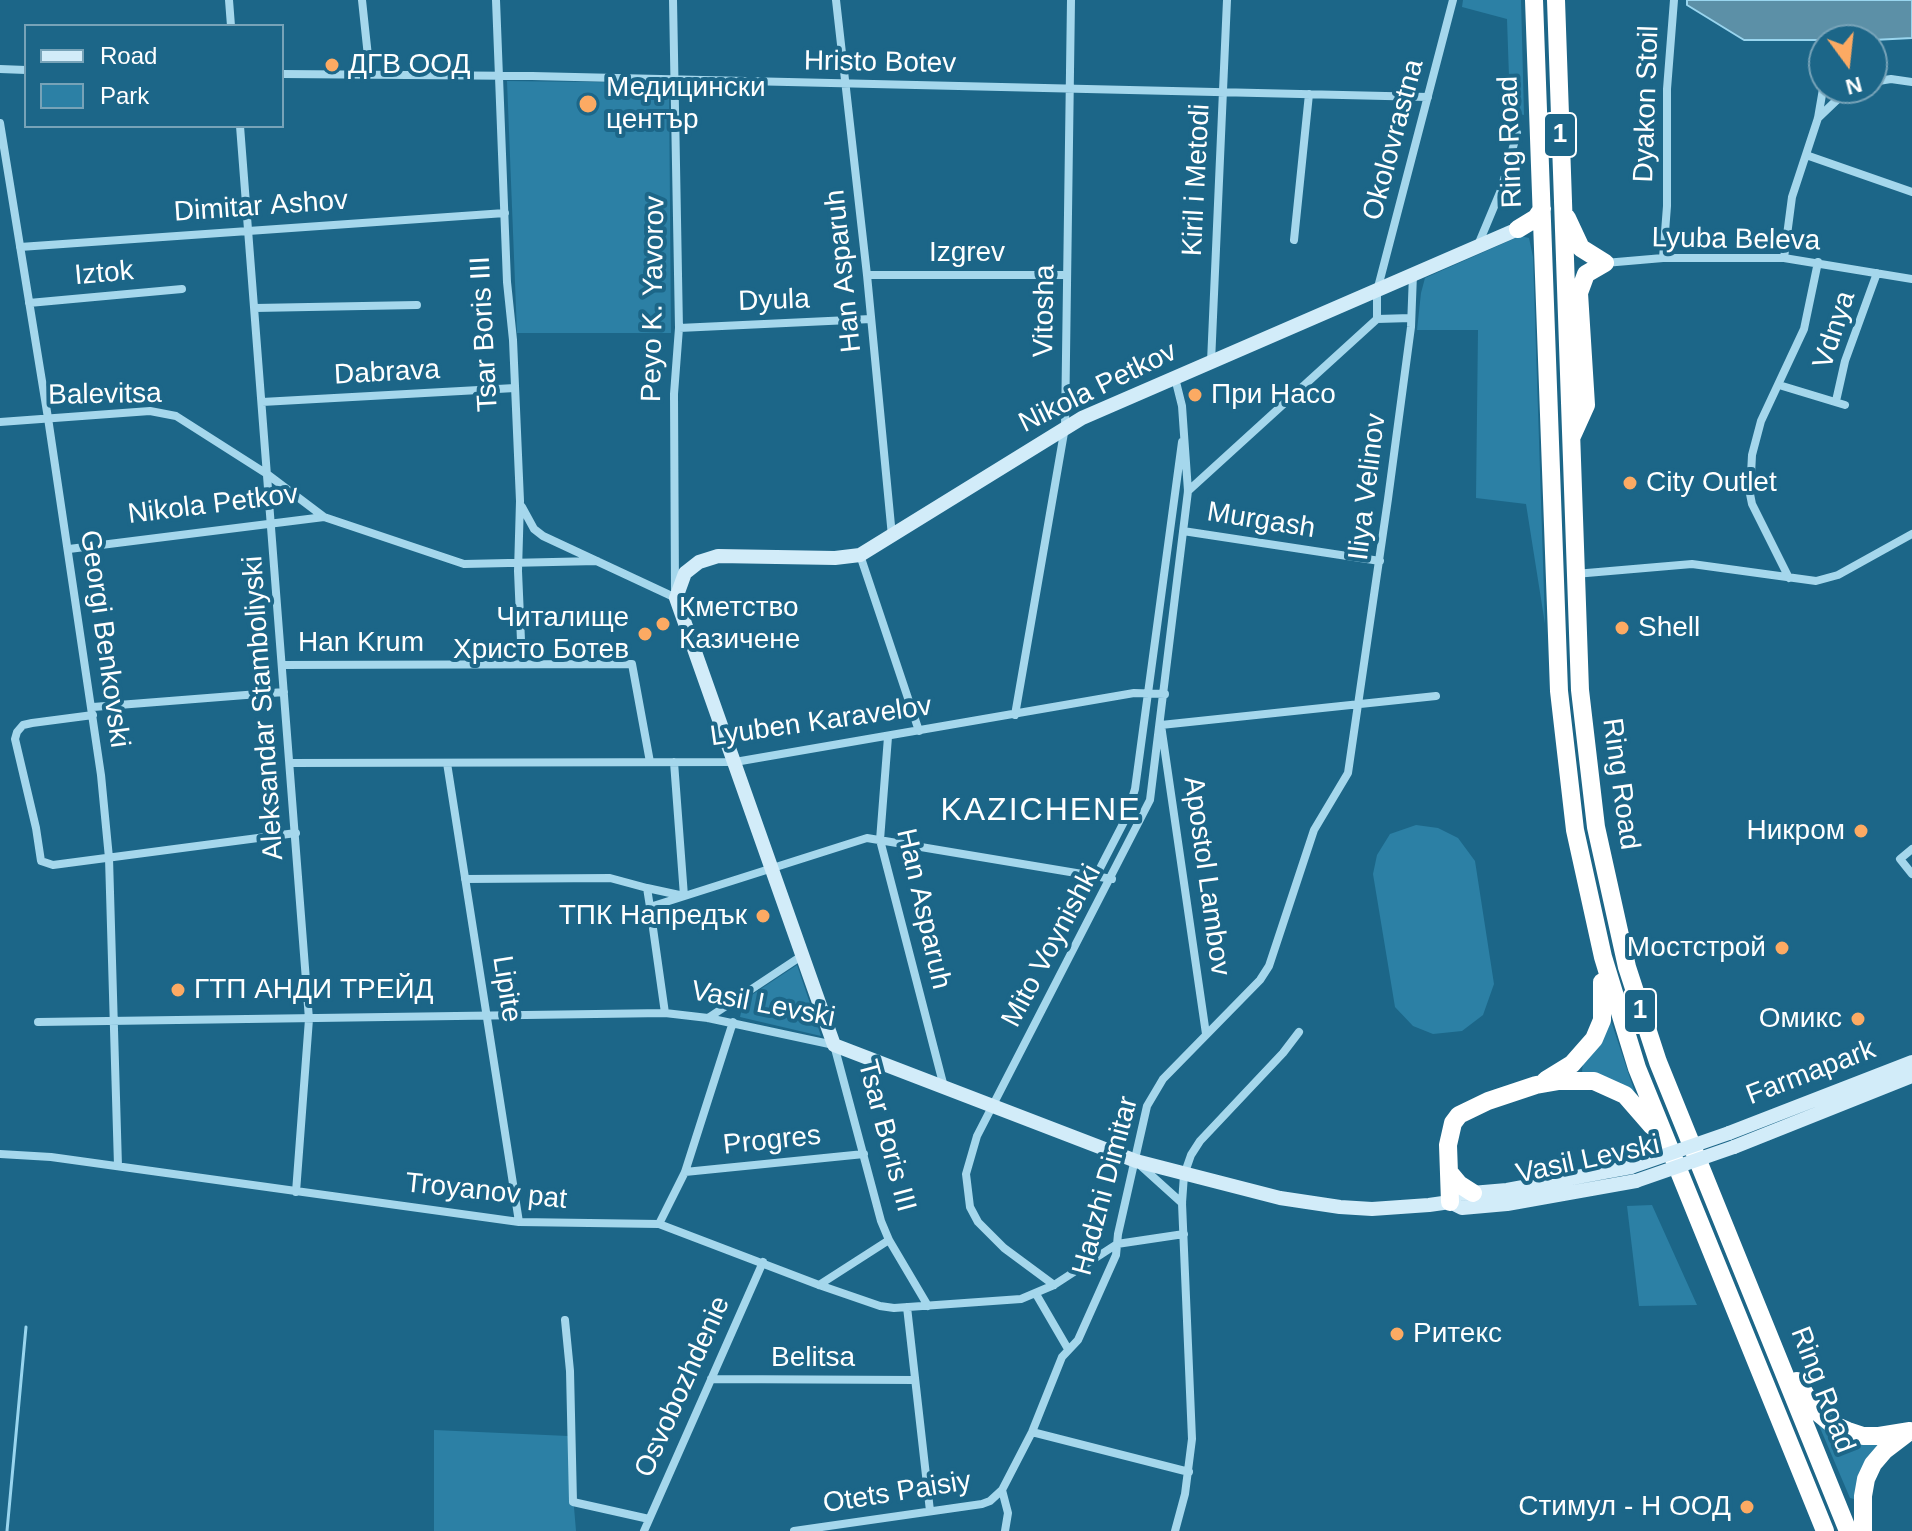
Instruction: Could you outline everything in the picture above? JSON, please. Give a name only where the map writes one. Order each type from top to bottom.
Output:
[{"type":"highway","name":"Ring Road","points":[[1534,0],[1562,728],[1575,830],[1603,957],[1637,1068],[1825,1531]]},
{"type":"highway","name":"Ring Road","points":[[1556,0],[1575,574],[1587,767],[1599,841],[1624,955],[1645,1027],[1848,1531]]},
{"type":"highway","points":[[1563,207],[1581,248],[1605,263],[1586,274],[1579,293],[1586,405],[1571,438]]},
{"type":"highway","points":[[1518,229],[1536,218],[1542,209]]},
{"type":"highway","points":[[1518,229],[1533,234],[1544,243]]},
{"type":"highway","points":[[1536,1085],[1572,1064],[1594,1039],[1602,1020],[1603,957]]},
{"type":"highway","points":[[1450,1202],[1449,1133],[1459,1115],[1479,1104],[1536,1085],[1577,1080],[1594,1081],[1610,1087],[1636,1106],[1666,1144]]},
{"type":"highway","points":[[1449,1172],[1459,1184],[1473,1193]]},
{"type":"highway","points":[[1771,1335],[1816,1411],[1832,1424],[1863,1436],[1911,1430]]},
{"type":"highway","points":[[1863,1531],[1863,1496],[1873,1464],[1885,1450],[1911,1430]]},
{"type":"street","points":[[229,0],[231,24]]},
{"type":"street","points":[[362,0],[370,75]]},
{"type":"street","name":"Tsar Boris III","points":[[496,0],[520,501],[522,664]]},
{"type":"street","name":"Peyo K. Yavorov","points":[[673,0],[679,328],[674,394],[673,565],[676,598]]},
{"type":"street","name":"Han Asparuh","points":[[836,0],[892,537]]},
{"type":"street","name":"Vitosha","points":[[1015,715],[1065,427],[1071,0]]},
{"type":"street","name":"Kiril i Metodi","points":[[1211,362],[1227,0]]},
{"type":"street","name":"Okolovrastna","points":[[1377,291],[1453,0]]},
{"type":"street","name":"Dyakon Stoil","points":[[1663,258],[1667,206],[1667,89],[1674,0]]},
{"type":"street","points":[[0,69],[24,70]]},
{"type":"street","name":"Hristo Botev","points":[[284,74],[500,75],[1428,97]]},
{"type":"street","points":[[1888,79],[1912,82]]},
{"type":"street","points":[[1294,240],[1309,94]]},
{"type":"street","points":[[1784,258],[1792,197],[1820,104]]},
{"type":"street","points":[[1818,118],[1833,104]]},
{"type":"street","name":"Georgi Benkovski","points":[[0,123],[93,711],[109,858],[118,1166]]},
{"type":"street","name":"Aleksandar Stamboliyski","points":[[240,128],[309,1019],[296,1192]]},
{"type":"street","points":[[1478,246],[1501,190],[1517,133]]},
{"type":"street","points":[[1806,155],[1912,192]]},
{"type":"street","name":"Dimitar Ashov","points":[[20,247],[505,213]]},
{"type":"street","name":"Nikola Petkov","points":[[676,598],[685,573],[699,562],[718,556],[835,558],[860,555],[1065,427],[1518,229]]},
{"type":"street","name":"Lyuba Beleva","points":[[1605,263],[1663,258],[1784,258],[1912,279]]},
{"type":"street","points":[[1789,578],[1750,494],[1755,440],[1804,329],[1818,262]]},
{"type":"street","name":"Vdnya","points":[[1779,385],[1841,403],[1845,361],[1877,273]]},
{"type":"street","name":"Iliya Velinov","points":[[1360,705],[1411,318],[1413,274]]},
{"type":"street","name":"Izgrev","points":[[867,275],[1067,275]]},
{"type":"street","name":"Iztok","points":[[29,303],[182,289]]},
{"type":"street","points":[[1377,291],[1377,319]]},
{"type":"street","points":[[255,308],[417,305]]},
{"type":"street","points":[[1188,491],[1377,319],[1411,318]]},
{"type":"street","name":"Dyula","points":[[679,328],[871,319]]},
{"type":"street","name":"Mito Voynishki","points":[[1054,1285],[988,1235],[970,1207],[966,1174],[970,1156],[992,1107],[1150,800],[1188,491],[1182,406],[1175,378]]},
{"type":"street","name":"Dabrava","points":[[262,402],[515,388]]},
{"type":"street","name":"Balevitsa","points":[[0,422],[136,411],[164,412],[188,422],[267,474],[324,517]]},
{"type":"street","name":"Mito Voynishki","points":[[1096,876],[1132,805],[1184,430]]},
{"type":"street","points":[[520,501],[534,529],[552,541],[676,598]]},
{"type":"street","name":"Nikola Petkov","points":[[69,549],[324,517],[464,564],[597,561]]},
{"type":"street","name":"Murgash","points":[[1183,531],[1380,561]]},
{"type":"street","points":[[1575,574],[1692,564],[1806,581],[1826,580],[1912,534]]},
{"type":"street","points":[[860,555],[919,731]]},
{"type":"street","name":"Tsar Boris III","points":[[676,598],[834,1045],[889,1240],[928,1306]]},
{"type":"street","name":"Han Krum","points":[[282,665],[632,664],[650,762]]},
{"type":"street","name":"Han Krum","points":[[109,858],[46,864],[38,855],[36,828],[15,739],[23,725],[93,711],[284,692]]},
{"type":"street","name":"Lyuben Karavelov","points":[[290,763],[735,762],[1147,693],[1165,694]]},
{"type":"street","points":[[1161,725],[1436,696]]},
{"type":"street","name":"Hadzhi Dimitar","points":[[1068,1349],[1078,1340],[1113,1264],[1147,1106],[1170,1071],[1260,980],[1269,966],[1314,830],[1348,773],[1360,705]]},
{"type":"street","name":"Apostol Lambov","points":[[1161,725],[1206,1034]]},
{"type":"street","name":"Han Asparuh","points":[[888,737],[880,840],[944,1088]]},
{"type":"street","points":[[674,762],[684,896]]},
{"type":"street","name":"Lipite","points":[[447,763],[519,1222]]},
{"type":"street","points":[[109,858],[296,833]]},
{"type":"street","points":[[650,907],[859,838],[1112,879]]},
{"type":"street","points":[[1912,849],[1900,859],[1912,874]]},
{"type":"street","points":[[465,879],[595,877],[626,881],[684,896]]},
{"type":"street","points":[[647,888],[665,1013]]},
{"type":"street","points":[[708,1018],[803,954]]},
{"type":"street","name":"Vasil Levski","points":[[38,1022],[665,1013],[708,1018],[834,1045],[1136,1161],[1280,1198],[1355,1209],[1450,1202],[1462,1208],[1507,1204],[1634,1174],[1731,1140]]},
{"type":"street","points":[[659,1224],[685,1172],[733,1022]]},
{"type":"street","points":[[1175,1531],[1189,1472],[1191,1416],[1182,1203],[1184,1175],[1200,1141],[1299,1032]]},
{"type":"street","name":"Farmapark","points":[[1731,1140],[1912,1062]]},
{"type":"street","name":"Farmapark","points":[[1731,1140],[1912,1076]]},
{"type":"street","name":"Troyanov pat","points":[[0,1154],[118,1166],[519,1222],[659,1224],[880,1306],[928,1306]]},
{"type":"street","name":"Progres","points":[[685,1172],[864,1154]]},
{"type":"street","points":[[1136,1161],[1182,1203]]},
{"type":"street","name":"Vasil Levski","points":[[1450,1202],[1460,1194],[1634,1174]]},
{"type":"street","points":[[928,1306],[1005,1302],[1036,1294],[1117,1244],[1184,1234]]},
{"type":"street","points":[[819,1285],[889,1240]]},
{"type":"street","name":"Osvobozhdenie","points":[[644,1531],[763,1262]]},
{"type":"street","points":[[1005,1531],[1008,1513],[1002,1490],[1032,1432],[1068,1349],[1036,1294]]},
{"type":"street","points":[[907,1307],[930,1511]]},
{"type":"street","points":[[565,1320],[570,1371],[573,1502],[649,1519]]},
{"type":"street","name":"Belitsa","points":[[711,1379],[914,1380]]},
{"type":"street","points":[[1032,1432],[1189,1472]]},
{"type":"street","name":"Otets Paisiy","points":[[794,1531],[990,1501],[1002,1490]]},
{"type":"green space","points":[[1463,0],[1521,0],[1524,115],[1501,109],[1509,77],[1507,19],[1462,7]]},
{"type":"green space","points":[[507,81],[669,83],[671,333],[517,333]]},
{"type":"green space","points":[[1520,236],[1529,238],[1533,257],[1545,624],[1526,504],[1476,498],[1478,330],[1417,330],[1425,278]]},
{"type":"green space","points":[[1416,825],[1438,828],[1458,838],[1475,861],[1494,984],[1483,1015],[1462,1031],[1433,1034],[1413,1026],[1395,1007],[1373,874],[1377,855],[1390,834]]},
{"type":"green space","points":[[797,965],[821,1036],[740,1017],[744,1000]]},
{"type":"green space","points":[[1610,1021],[1635,1093],[1582,1071],[1583,1064],[1601,1044]]},
{"type":"green space","points":[[1652,1205],[1697,1305],[1639,1306],[1627,1206]]},
{"type":"green space","points":[[1818,1423],[1880,1444],[1854,1499],[1850,1498]]},
{"type":"green space","points":[[434,1430],[568,1436],[576,1531],[434,1531]]},
{"type":"shaded area","points":[[1687,0],[1912,0],[1912,38],[1888,39],[1888,24],[1808,24],[1808,40],[1744,40],[1687,5]]},
{"type":"waterway","points":[[7,1531],[26,1327]]},
{"type":"place","name":"ДГВ ООД","points":[[332,65]]},
{"type":"place","name":"Медицински център","points":[[588,104]]},
{"type":"place","name":"При Насо","points":[[1195,395]]},
{"type":"place","name":"City Outlet","points":[[1630,483]]},
{"type":"place","name":"Кметство Казичене","points":[[663,624]]},
{"type":"place","name":"Shell","points":[[1622,628]]},
{"type":"place","name":"Читалище Христо Ботев","points":[[645,634]]},
{"type":"place","name":"Никром","points":[[1861,831]]},
{"type":"place","name":"ТПК Напредък","points":[[763,916]]},
{"type":"place","name":"Мостстрой","points":[[1782,948]]},
{"type":"place","name":"ГТП АНДИ ТРЕЙД","points":[[178,990]]},
{"type":"place","name":"Омикс","points":[[1858,1019]]},
{"type":"place","name":"Ритекс","points":[[1397,1334]]},
{"type":"place","name":"Стимул - Н ООД","points":[[1747,1507]]},
{"type":"district","name":"KAZICHENE","points":[[1041,811]]}]
